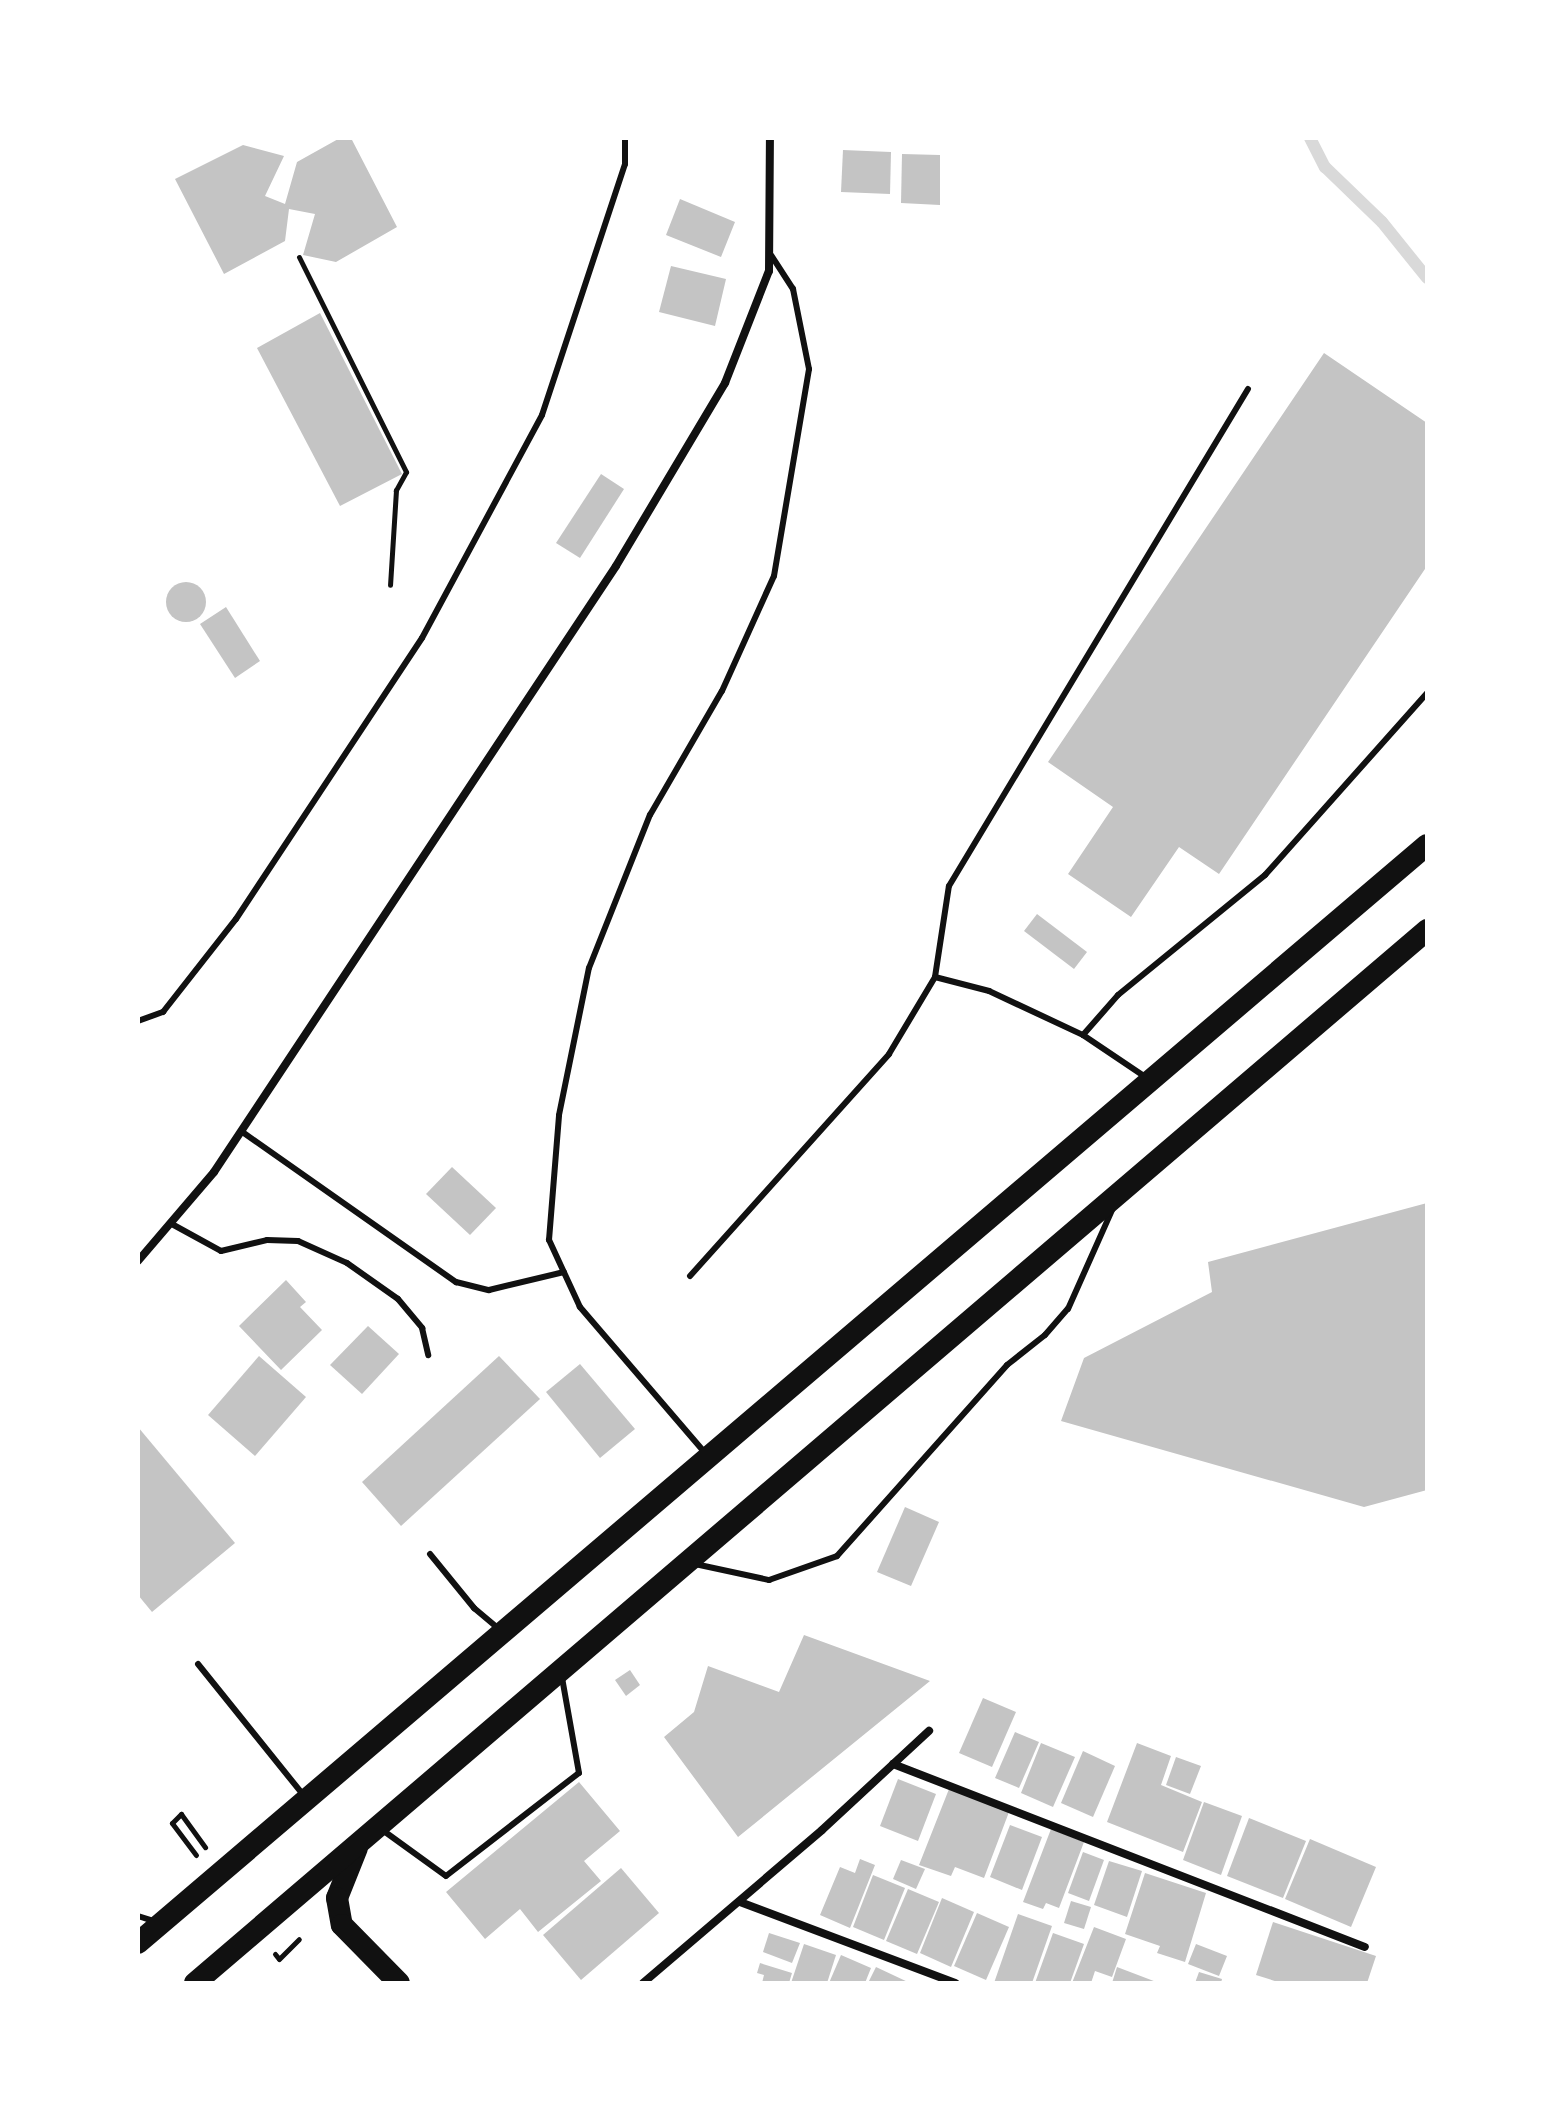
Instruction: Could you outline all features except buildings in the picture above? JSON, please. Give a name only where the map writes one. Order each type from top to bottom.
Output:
[{"type":"highway","points":[[138,1943],[1427,845]]},
{"type":"highway","points":[[195,1983],[1427,930]]},
{"type":"highway","points":[[359,1843],[337,1898],[342,1925],[399,1983]]},
{"type":"street","points":[[138,1261],[214,1172],[616,566],[725,383],[769,271],[770,138]]},
{"type":"street","points":[[643,1983],[740,1902],[929,1731]]},
{"type":"street","points":[[893,1764],[1365,1947]]},
{"type":"street","points":[[740,1902],[955,1983]]},
{"type":"lane","points":[[138,1021],[163,1012],[236,919],[422,638],[542,415],[625,164],[625,138]]},
{"type":"lane","points":[[708,1456],[580,1307],[549,1240],[559,1115],[589,968],[650,815],[722,691],[774,576],[809,369],[793,289],[770,253]]},
{"type":"lane","points":[[690,1276],[889,1054],[935,977],[949,886],[1248,389]]},
{"type":"lane","points":[[1083,1035],[1118,995],[1265,875],[1427,693]]},
{"type":"lane","points":[[935,977],[989,991],[1083,1035],[1150,1080]]},
{"type":"lane","points":[[241,1131],[456,1282],[489,1290],[564,1272]]},
{"type":"lane","points":[[688,1561],[718,1571],[769,1580],[837,1556],[1007,1365],[1045,1335],[1068,1309],[1120,1193]]},
{"type":"lane","points":[[170,1223],[221,1251],[267,1240],[298,1241],[347,1263],[398,1299],[422,1328],[428,1355]]},
{"type":"lane","points":[[430,1554],[474,1608],[502,1631]]},
{"type":"lane","points":[[198,1664],[307,1798]]},
{"type":"lane","points":[[378,1827],[446,1876],[579,1773],[560,1671]]},
{"type":"lane","points":[[138,1916],[160,1924]]},
{"type":"path","points":[[299,257],[406,472],[396,490],[390,585]]},
{"type":"path","points":[[187,1844],[172,1823],[181,1814],[196,1835]]},
{"type":"path","points":[[279,1959],[301,1938]]},
{"type":"waterway","points":[[1310,138],[1325,167],[1382,222],[1427,278]]}]
